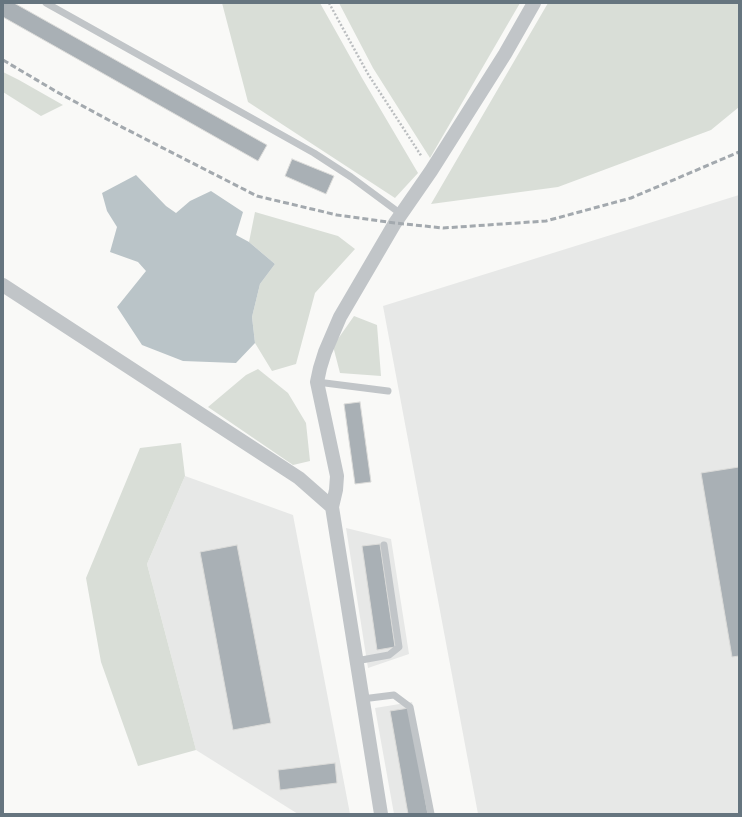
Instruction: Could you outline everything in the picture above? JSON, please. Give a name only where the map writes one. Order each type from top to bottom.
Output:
[{"type":"street","points":[[381,814],[332,507],[336,490],[337,476],[317,382],[320,368],[340,317],[401,214],[505,54],[534,3]]},
{"type":"street","points":[[3,285],[299,478],[332,507]]},
{"type":"lane","points":[[46,3],[314,153],[351,177],[401,214]]},
{"type":"lane","points":[[317,382],[388,392]]},
{"type":"lane","points":[[356,661],[389,655],[399,647],[384,545]]},
{"type":"lane","points":[[362,699],[394,695],[410,706],[431,814]]},
{"type":"path","points":[[329,3],[368,74],[431,170]]},
{"type":"shaded area","points":[[222,3],[320,3],[418,173],[395,198],[248,102]]},
{"type":"shaded area","points":[[339,3],[520,3],[430,158],[373,68]]},
{"type":"shaded area","points":[[548,3],[739,3],[739,107],[711,130],[558,187],[431,204]]},
{"type":"shaded area","points":[[3,72],[63,105],[41,116],[3,92]]},
{"type":"shaded area","points":[[136,175],[166,206],[176,213],[190,201],[211,191],[243,212],[236,235],[249,242],[275,264],[260,284],[252,317],[255,343],[236,363],[183,361],[142,345],[117,307],[146,271],[138,262],[110,252],[117,227],[107,211],[102,193]]},
{"type":"shaded area","points":[[739,195],[739,814],[478,814],[383,306]]},
{"type":"shaded area","points":[[255,212],[338,236],[355,249],[315,293],[296,364],[272,371],[255,343],[252,317],[260,284],[275,264],[249,242]]},
{"type":"shaded area","points":[[354,316],[377,325],[381,376],[340,373],[333,346]]},
{"type":"shaded area","points":[[258,369],[288,393],[306,423],[310,461],[293,465],[208,407],[246,375]]},
{"type":"shaded area","points":[[181,443],[185,476],[147,564],[196,750],[138,766],[101,662],[86,578],[140,448]]},
{"type":"shaded area","points":[[185,476],[293,515],[350,814],[298,814],[196,750],[147,564]]},
{"type":"shaded area","points":[[346,528],[391,539],[409,654],[368,668]]},
{"type":"shaded area","points":[[412,702],[433,814],[394,814],[375,708]]},
{"type":"building","points":[[3,3],[14,3],[267,145],[258,161],[3,17]]},
{"type":"building","points":[[292,159],[334,176],[326,194],[285,176]]},
{"type":"building","points":[[360,402],[371,482],[355,484],[344,404]]},
{"type":"building","points":[[739,467],[739,656],[732,657],[701,473]]},
{"type":"building","points":[[380,544],[395,647],[377,650],[362,546]]},
{"type":"building","points":[[237,545],[271,723],[233,730],[200,552]]},
{"type":"building","points":[[409,708],[428,814],[408,814],[390,711]]},
{"type":"building","points":[[335,763],[337,783],[280,790],[278,770]]},
{"type":"railway","points":[[3,60],[57,92],[116,124],[257,196],[337,215],[395,223],[443,228],[546,221],[631,198],[739,152]]}]
